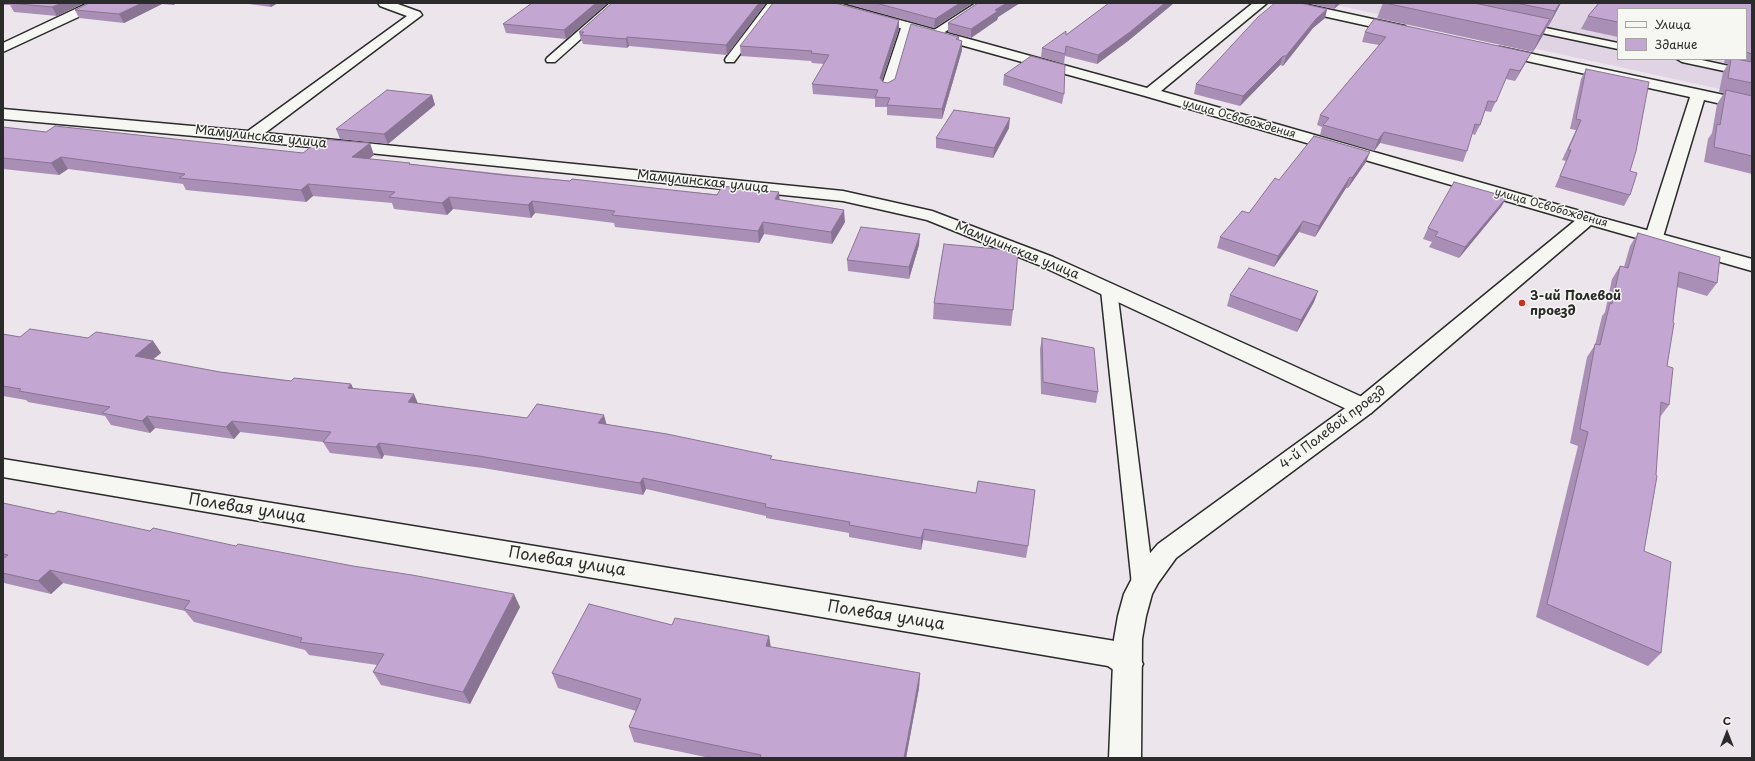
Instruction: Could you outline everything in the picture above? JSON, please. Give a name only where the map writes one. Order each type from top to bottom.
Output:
[{"type":"street","points":[[3,48],[98,3]]},
{"type":"street","points":[[251,136],[416,15],[384,3]]},
{"type":"street","name":"улица Освобождения","points":[[824,3],[1150,93],[1752,265]]},
{"type":"street","points":[[1150,93],[1261,3]]},
{"type":"street","points":[[1282,3],[1413,32]]},
{"type":"street","points":[[1490,49],[1752,106]]},
{"type":"street","points":[[1654,237],[1698,94]]},
{"type":"street","name":"Мамулинская улица","points":[[3,114],[251,136],[843,196],[932,216],[1046,261],[1363,407]]},
{"type":"street","name":"4-й Полевой проезд","points":[[1125,758],[1128,639],[1130,622],[1134,605],[1143,585],[1154,567],[1167,551],[1363,407],[1588,219]]},
{"type":"street","name":"Полевая улица","points":[[3,468],[1115,654],[1128,664]]},
{"type":"lane","points":[[551,60],[616,3]]},
{"type":"lane","points":[[730,60],[773,3]]},
{"type":"lane","points":[[935,34],[982,3]]},
{"type":"lane","points":[[1511,24],[1617,46]]},
{"type":"lane","points":[[887,88],[907,25]]},
{"type":"lane","points":[[1687,60],[1752,74]]},
{"type":"lane","points":[[1109,290],[1143,585]]},
{"type":"shaded area","points":[[1327,3],[1752,3],[1752,96]]},
{"type":"building","points":[[8,3],[62,3],[52,7]]},
{"type":"building","points":[[89,3],[142,3],[119,14],[75,10]]},
{"type":"building","points":[[532,3],[596,3],[564,30],[503,24]]},
{"type":"building","points":[[612,3],[759,3],[726,45],[581,35],[584,32],[579,32]]},
{"type":"building","points":[[773,3],[835,3],[899,20],[880,78],[883,82],[888,83],[895,79],[911,24],[959,37],[956,39],[962,41],[942,109],[887,105],[890,98],[875,97],[878,90],[812,84],[829,55],[811,53],[812,51],[740,46]]},
{"type":"building","points":[[876,3],[960,3],[935,19]]},
{"type":"building","points":[[978,3],[1007,3],[995,10],[998,11],[971,29],[948,23]]},
{"type":"building","points":[[1109,3],[1165,3],[1130,32],[1098,55],[1066,46],[1065,54],[1042,48],[1066,31],[1066,35]]},
{"type":"building","points":[[1275,3],[1300,3],[1327,9],[1316,19],[1286,56],[1283,56],[1243,96],[1196,84],[1258,17]]},
{"type":"building","points":[[1385,3],[1474,3],[1550,19],[1540,36]]},
{"type":"building","points":[[1516,3],[1560,3],[1555,11]]},
{"type":"building","points":[[1599,3],[1752,3],[1752,54],[1747,52],[1747,8],[1617,8],[1617,22],[1588,16]]},
{"type":"building","points":[[1374,19],[1531,53],[1520,71],[1510,69],[1496,102],[1488,101],[1480,125],[1475,124],[1467,151],[1384,132],[1378,140],[1323,125],[1329,118],[1320,115],[1386,37],[1365,32]]},
{"type":"building","points":[[1031,56],[1065,65],[1064,94],[1004,75]]},
{"type":"building","points":[[1731,60],[1752,62],[1752,83],[1728,78]]},
{"type":"building","points":[[1586,69],[1649,82],[1636,151],[1630,171],[1637,173],[1630,195],[1560,176],[1571,150],[1568,150],[1581,120],[1576,119]]},
{"type":"building","points":[[387,90],[432,95],[384,134],[336,129]]},
{"type":"building","points":[[1726,90],[1752,96],[1752,156],[1714,147],[1717,124],[1720,125]]},
{"type":"building","points":[[954,110],[1010,118],[994,148],[936,138]]},
{"type":"building","points":[[55,126],[303,153],[321,139],[370,143],[352,157],[503,175],[570,181],[572,179],[717,195],[722,186],[779,192],[775,199],[844,210],[831,232],[763,222],[758,231],[612,215],[615,211],[532,201],[528,205],[449,197],[442,203],[389,197],[395,192],[308,184],[301,190],[179,178],[185,174],[61,157],[51,163],[3,158],[3,127],[46,132]]},
{"type":"building","points":[[1314,136],[1370,152],[1352,178],[1350,177],[1319,226],[1303,221],[1278,256],[1220,237],[1242,211],[1249,213],[1275,178],[1279,180]]},
{"type":"building","points":[[1454,182],[1507,197],[1465,247],[1435,236],[1438,232],[1428,228]]},
{"type":"building","points":[[861,227],[920,234],[909,267],[847,260]]},
{"type":"building","points":[[1638,233],[1720,257],[1717,283],[1679,272],[1674,323],[1667,366],[1673,368],[1669,405],[1661,402],[1657,476],[1644,551],[1671,562],[1661,653],[1547,604],[1588,432],[1580,429],[1595,344],[1600,345],[1610,303],[1612,304],[1620,266],[1628,268]]},
{"type":"building","points":[[944,244],[1018,251],[1013,310],[934,303]]},
{"type":"building","points":[[1249,268],[1318,291],[1301,320],[1230,295]]},
{"type":"building","points":[[30,329],[88,338],[96,332],[153,341],[135,356],[220,372],[291,381],[294,378],[351,384],[348,388],[414,394],[408,402],[527,418],[537,404],[604,415],[598,423],[667,434],[772,456],[770,459],[976,493],[978,481],[1035,490],[1028,546],[924,529],[921,538],[849,525],[850,522],[765,507],[766,504],[643,478],[640,483],[479,456],[379,443],[376,447],[323,442],[331,432],[232,421],[226,427],[147,416],[142,421],[102,413],[110,407],[19,391],[21,389],[3,386],[3,334],[20,337]]},
{"type":"building","points":[[1042,338],[1094,348],[1098,392],[1043,382]]},
{"type":"building","points":[[3,503],[54,514],[58,511],[150,531],[153,528],[236,546],[238,544],[514,594],[463,692],[373,672],[384,654],[300,642],[302,638],[184,609],[190,601],[50,570],[38,581],[3,573],[3,559],[8,555],[3,554]]},
{"type":"building","points":[[589,604],[672,625],[675,618],[769,636],[766,646],[920,673],[904,758],[760,758],[761,755],[629,727],[641,699],[552,673]]},
{"type":"place","name":"3-ий Полевой проезд","points":[[1522,303]]}]
